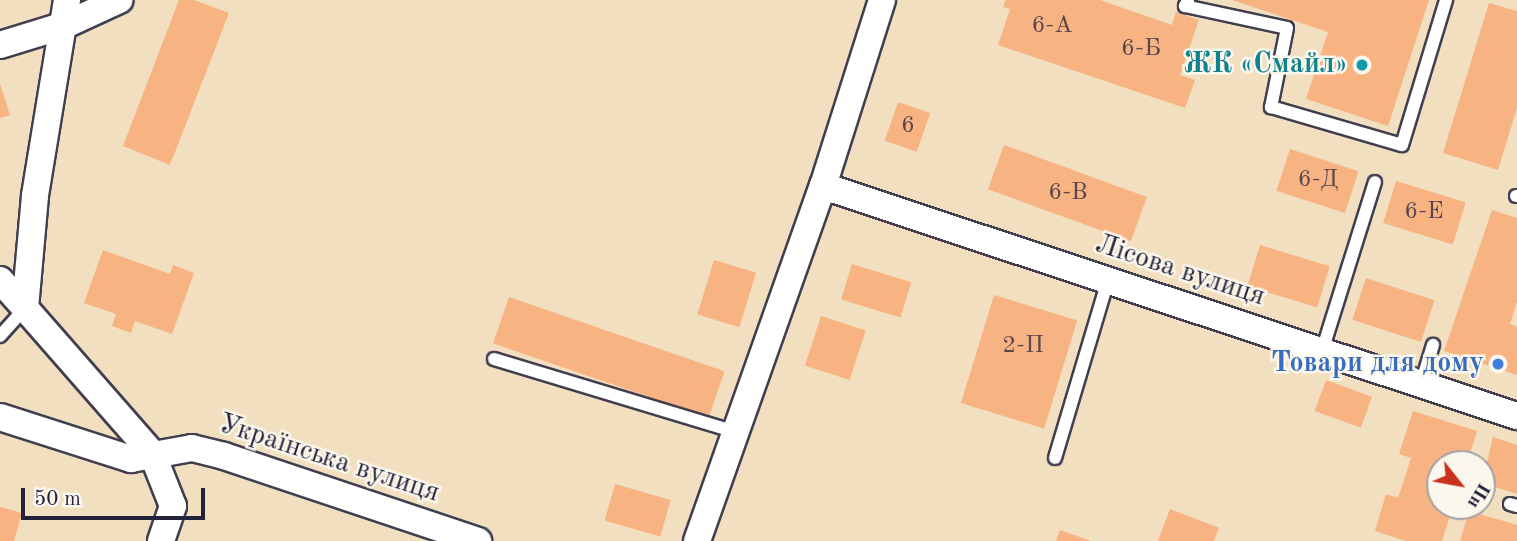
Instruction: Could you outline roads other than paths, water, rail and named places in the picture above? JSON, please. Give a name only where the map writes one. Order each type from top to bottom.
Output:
[{"type":"street","points":[[0,45],[66,12],[119,0]]},
{"type":"street","points":[[698,541],[733,431],[823,186],[882,0]]},
{"type":"street","points":[[25,308],[36,196],[66,12]]},
{"type":"street","name":"Лісова вулиця","points":[[823,186],[1517,416]]},
{"type":"street","points":[[0,280],[152,453],[173,506],[161,541]]},
{"type":"street","name":"Українська вулиця","points":[[0,417],[112,456],[131,460],[152,453],[192,448],[224,456],[478,541]]},
{"type":"lane","points":[[1188,0],[1185,6],[1287,28],[1272,107],[1402,145],[1446,0]]},
{"type":"lane","points":[[1322,351],[1375,182]]},
{"type":"lane","points":[[1055,458],[1108,280]]},
{"type":"lane","points":[[0,337],[25,308]]},
{"type":"lane","points":[[1421,384],[1433,345]]},
{"type":"lane","points":[[494,359],[733,431]]},
{"type":"place","name":"ЖК «Смайл»","points":[[1362,65]]},
{"type":"place","name":"Товари для дому","points":[[1498,364]]}]
